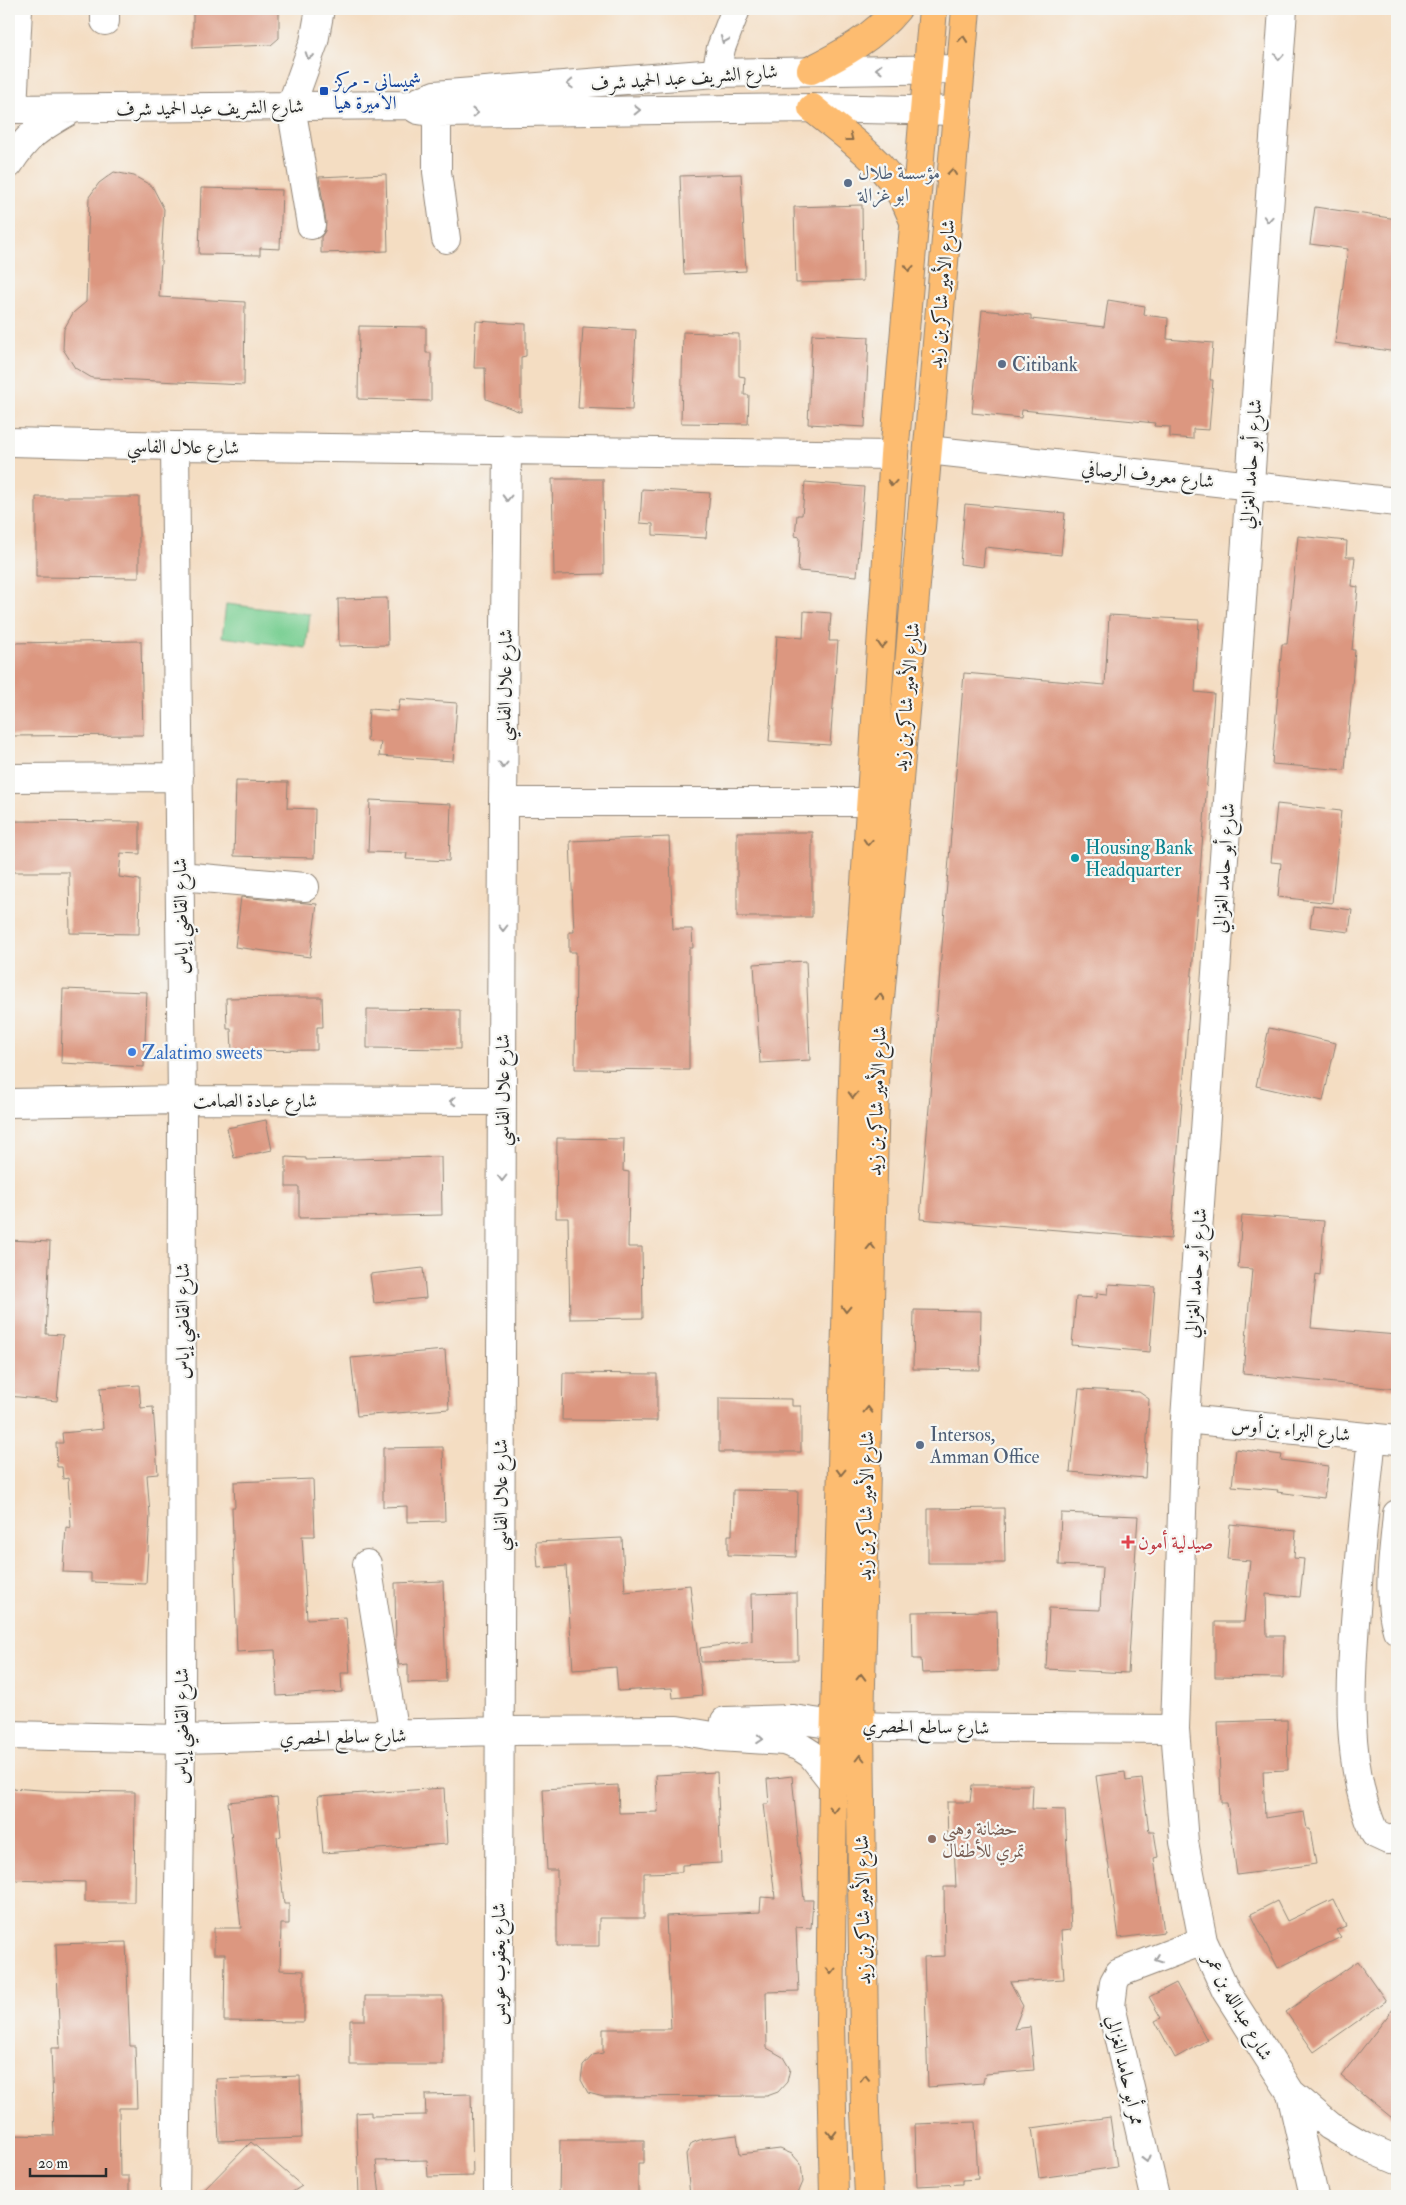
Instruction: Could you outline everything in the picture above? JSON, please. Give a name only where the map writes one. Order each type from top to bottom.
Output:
[{"type":"main road","points":[[811,70],[842,55],[871,35],[896,9]]},
{"type":"main road","name":"شارع الأمير شاكر بن زيد","points":[[884,804],[894,455],[933,9]]},
{"type":"main road","name":"شارع الأمير شاكر بن زيد","points":[[869,2196],[848,1725],[836,1647],[854,1046],[928,450],[966,9]]},
{"type":"main road","points":[[812,108],[861,147],[891,177],[901,190],[914,220]]},
{"type":"main road","name":"شارع الأمير شاكر بن زيد","points":[[834,2196],[830,2024],[833,1782],[848,1725]]},
{"type":"street","points":[[11,109],[18,9]]},
{"type":"street","points":[[311,225],[291,106],[314,42],[320,9]]},
{"type":"street","points":[[716,73],[721,48],[736,9]]},
{"type":"street","name":"شارع أبو حامد الغزالي","points":[[1175,1729],[1185,1420],[1283,9]]},
{"type":"street","name":"شارع الشريف عبد الحميد شرف","points":[[11,109],[72,110],[410,105],[426,97],[444,94],[716,73],[927,68],[961,69]]},
{"type":"street","name":"شارع الشريف عبد الحميد شرف","points":[[410,105],[418,110],[437,113],[812,108],[958,111]]},
{"type":"street","points":[[9,164],[21,145],[35,131],[72,110]]},
{"type":"street","points":[[437,113],[438,172],[446,239]]},
{"type":"street","name":"شارع علال الفاسي","points":[[9,442],[175,446],[894,455]]},
{"type":"street","name":"شارع القاضي إياس","points":[[175,446],[182,1100],[181,1739],[175,2196]]},
{"type":"street","name":"شارع علال الفاسي","points":[[498,1731],[503,802],[507,449]]},
{"type":"street","name":"شارع معروف الرصافي","points":[[928,450],[1397,502]]},
{"type":"street","points":[[9,778],[179,777]]},
{"type":"street","points":[[503,802],[884,804]]},
{"type":"street","points":[[180,876],[305,887]]},
{"type":"street","name":"شارع عبادة الصامت","points":[[9,1103],[182,1100],[502,1101]]},
{"type":"street","name":"شارع البراء بن أوس","points":[[1185,1420],[1385,1438]]},
{"type":"street","points":[[1385,1438],[1351,1672],[1355,1762],[1366,1812],[1375,1834],[1388,1840],[1397,1838]]},
{"type":"street","points":[[1397,1514],[1391,1595],[1397,1630]]},
{"type":"street","points":[[367,1564],[394,1735]]},
{"type":"street","name":"شارع ساطع الحصري","points":[[677,1730],[718,1721],[758,1719],[793,1719],[848,1725],[1175,1729]]},
{"type":"street","name":"شارع عبدالله بن عمر","points":[[1175,1729],[1184,1842],[1203,1941],[1226,1991],[1291,2093],[1330,2126],[1364,2146],[1397,2160]]},
{"type":"street","name":"شارع ساطع الحصري","points":[[9,1735],[181,1739],[498,1731],[677,1730],[719,1737],[766,1739],[792,1744],[811,1754],[833,1782]]},
{"type":"street","name":"شارع يعقوب عويس","points":[[498,1731],[498,2196]]},
{"type":"street","name":"ممر أبو حامد الغزالي","points":[[1156,2196],[1111,2006],[1114,1982],[1119,1973],[1203,1941]]},
{"type":"street","points":[[1291,2093],[1314,2196]]},
{"type":"green space","points":[[226,604],[310,614],[306,648],[222,637]]},
{"type":"building","points":[[193,9],[279,9],[279,38],[271,45],[193,48]]},
{"type":"building","points":[[114,172],[134,176],[152,186],[164,209],[159,297],[245,302],[244,385],[92,378],[75,368],[63,349],[64,329],[73,313],[86,302],[89,197],[99,183]]},
{"type":"building","points":[[386,174],[388,251],[321,253],[321,237],[325,231],[326,222],[319,177]]},
{"type":"building","points":[[741,174],[746,271],[684,274],[680,176]]},
{"type":"building","points":[[201,188],[282,190],[280,249],[260,248],[260,255],[199,254]]},
{"type":"building","points":[[862,205],[863,281],[796,283],[794,207]]},
{"type":"building","points":[[1315,207],[1397,219],[1397,352],[1335,343],[1348,249],[1310,244]]},
{"type":"building","points":[[1108,300],[1145,306],[1144,315],[1168,318],[1167,339],[1213,343],[1210,380],[1213,380],[1209,430],[1193,429],[1193,439],[1170,437],[1170,427],[1154,426],[1155,423],[1022,410],[1021,418],[972,413],[982,310],[1031,315],[1031,319],[1104,327]]},
{"type":"building","points":[[476,321],[526,324],[526,356],[521,357],[521,412],[486,399],[485,368],[474,368]]},
{"type":"building","points":[[359,326],[426,327],[426,353],[431,353],[431,401],[358,399]]},
{"type":"building","points":[[583,327],[636,330],[632,410],[578,408]]},
{"type":"building","points":[[683,332],[739,334],[739,376],[745,377],[744,395],[749,395],[748,424],[681,423]]},
{"type":"building","points":[[812,334],[869,337],[865,427],[808,424]]},
{"type":"building","points":[[552,479],[603,479],[604,574],[554,575]]},
{"type":"building","points":[[805,482],[864,487],[857,576],[798,571],[800,537],[795,536],[797,515],[802,515]]},
{"type":"building","points":[[642,489],[710,493],[706,538],[653,535],[653,524],[640,523]]},
{"type":"building","points":[[36,497],[139,497],[139,578],[36,577]]},
{"type":"building","points":[[965,504],[1065,513],[1061,555],[985,547],[983,567],[960,564]]},
{"type":"building","points":[[1298,536],[1347,541],[1346,557],[1355,557],[1352,586],[1358,587],[1352,650],[1355,650],[1345,770],[1272,764],[1282,644],[1287,644]]},
{"type":"building","points":[[387,598],[388,645],[339,646],[338,599]]},
{"type":"building","points":[[804,611],[831,613],[829,641],[838,641],[830,745],[769,741],[777,636],[803,638]]},
{"type":"building","name":"Housing Bank Headquarter","points":[[1109,615],[1199,620],[1195,692],[1214,694],[1171,1239],[920,1219],[964,673],[1105,685]]},
{"type":"building","points":[[141,641],[143,735],[9,736],[9,643]]},
{"type":"building","points":[[400,699],[457,703],[453,761],[379,756],[381,742],[367,741],[369,709],[398,711]]},
{"type":"building","points":[[236,781],[288,782],[287,808],[315,809],[314,858],[234,856]]},
{"type":"building","points":[[370,800],[451,804],[449,861],[406,859],[407,853],[368,852]]},
{"type":"building","points":[[1277,804],[1341,811],[1332,903],[1278,897],[1281,863],[1271,862]]},
{"type":"building","points":[[9,821],[140,822],[140,854],[121,853],[119,877],[140,880],[139,934],[70,933],[69,872],[9,872]]},
{"type":"building","points":[[737,832],[812,832],[812,917],[737,917]]},
{"type":"building","points":[[669,837],[673,929],[692,929],[693,948],[689,948],[689,1070],[575,1069],[576,952],[569,952],[569,932],[574,932],[570,841]]},
{"type":"building","points":[[241,897],[317,904],[310,957],[235,947]]},
{"type":"building","points":[[1313,905],[1352,910],[1349,932],[1310,927]]},
{"type":"building","points":[[806,961],[810,1060],[760,1063],[754,964]]},
{"type":"building","points":[[63,989],[147,992],[144,1067],[61,1063]]},
{"type":"building","points":[[322,997],[323,1027],[317,1027],[317,1050],[232,1051],[231,1029],[227,1029],[226,998]]},
{"type":"building","points":[[367,1009],[460,1010],[460,1049],[367,1048]]},
{"type":"building","points":[[1269,1028],[1336,1043],[1323,1101],[1256,1086]]},
{"type":"building","points":[[266,1120],[272,1150],[234,1158],[227,1128]]},
{"type":"building","points":[[557,1138],[624,1139],[623,1171],[629,1172],[628,1247],[642,1247],[643,1318],[570,1319],[568,1218],[556,1218]]},
{"type":"building","points":[[286,1157],[306,1158],[306,1160],[441,1157],[442,1215],[299,1218],[299,1187],[286,1187]]},
{"type":"building","points":[[1242,1215],[1324,1221],[1320,1275],[1316,1274],[1311,1328],[1397,1335],[1397,1389],[1243,1374],[1252,1269],[1238,1268]]},
{"type":"building","points":[[9,1240],[50,1242],[46,1334],[63,1335],[57,1401],[9,1396]]},
{"type":"building","points":[[423,1268],[426,1298],[374,1303],[370,1274]]},
{"type":"building","points":[[1109,1284],[1155,1287],[1150,1352],[1072,1345],[1076,1297],[1097,1298],[1097,1293],[1108,1294]]},
{"type":"building","points":[[914,1310],[981,1311],[980,1370],[913,1369]]},
{"type":"building","points":[[445,1350],[449,1409],[357,1416],[351,1358]]},
{"type":"building","points":[[563,1373],[657,1374],[657,1421],[562,1420]]},
{"type":"building","points":[[139,1385],[141,1408],[153,1407],[158,1474],[147,1475],[150,1515],[146,1584],[91,1582],[91,1573],[63,1572],[66,1527],[71,1528],[68,1478],[63,1479],[62,1467],[57,1467],[56,1443],[63,1443],[62,1433],[103,1429],[100,1388]]},
{"type":"building","points":[[1079,1389],[1139,1392],[1149,1399],[1145,1478],[1070,1472]]},
{"type":"building","points":[[719,1398],[792,1399],[792,1406],[801,1406],[801,1452],[719,1452]]},
{"type":"building","points":[[443,1447],[445,1521],[407,1522],[407,1506],[383,1507],[383,1448]]},
{"type":"building","points":[[1236,1449],[1282,1455],[1281,1460],[1328,1466],[1324,1498],[1277,1492],[1278,1490],[1232,1486]]},
{"type":"building","points":[[313,1479],[315,1536],[302,1536],[307,1619],[346,1617],[350,1673],[341,1673],[342,1692],[277,1696],[275,1650],[237,1652],[232,1507],[235,1507],[234,1482]]},
{"type":"building","points":[[733,1490],[798,1491],[796,1557],[728,1555],[728,1535],[732,1535]]},
{"type":"building","points":[[1004,1508],[1005,1563],[928,1563],[928,1509]]},
{"type":"building","points":[[1061,1513],[1138,1516],[1128,1673],[1046,1669],[1049,1608],[1100,1610],[1102,1567],[1059,1565]]},
{"type":"building","points":[[1230,1524],[1296,1531],[1294,1558],[1304,1559],[1300,1597],[1266,1594],[1267,1636],[1284,1636],[1283,1678],[1215,1677],[1215,1622],[1244,1622],[1250,1561],[1227,1559]]},
{"type":"building","points":[[622,1538],[625,1592],[690,1585],[702,1695],[673,1698],[672,1688],[618,1691],[616,1667],[573,1670],[566,1566],[538,1568],[536,1542]]},
{"type":"building","points":[[443,1581],[446,1682],[408,1683],[408,1664],[399,1665],[396,1650],[395,1583]]},
{"type":"building","points":[[797,1593],[798,1660],[701,1662],[700,1648],[752,1641],[751,1594]]},
{"type":"building","points":[[997,1611],[998,1671],[922,1673],[921,1659],[913,1659],[912,1612]]},
{"type":"building","points":[[1287,1720],[1288,1770],[1263,1771],[1265,1818],[1304,1812],[1307,1829],[1310,1829],[1316,1864],[1237,1875],[1227,1803],[1221,1803],[1218,1722]]},
{"type":"building","points":[[717,1772],[721,1863],[682,1865],[682,1872],[644,1873],[644,1918],[599,1918],[599,1946],[557,1946],[557,1870],[547,1870],[543,1789],[618,1785],[619,1813],[658,1812],[656,1775]]},
{"type":"building","points":[[1125,1772],[1126,1781],[1142,1779],[1149,1832],[1154,1832],[1158,1857],[1154,1858],[1164,1932],[1119,1938],[1096,1776]]},
{"type":"building","points":[[792,1776],[804,1900],[813,1900],[811,1928],[796,1927],[799,1991],[766,1992],[767,2048],[783,2057],[790,2069],[787,2082],[778,2092],[767,2096],[604,2097],[588,2093],[581,2080],[583,2066],[593,2055],[603,2053],[603,2029],[671,2029],[666,1916],[760,1912],[761,1897],[775,1898],[764,1804],[769,1804],[767,1779]]},
{"type":"building","points":[[972,1785],[1033,1785],[1032,1809],[1065,1810],[1071,1930],[1061,1931],[1064,1979],[1010,1982],[1023,2006],[1014,2029],[1030,2027],[1034,2070],[985,2074],[983,2083],[928,2087],[924,1957],[945,1956],[944,1887],[956,1887],[954,1844],[948,1844],[947,1802],[970,1802]]},
{"type":"building","points":[[11,1788],[54,1791],[135,1792],[134,1902],[85,1902],[85,1882],[9,1880]]},
{"type":"building","points":[[444,1788],[447,1844],[323,1853],[318,1796]]},
{"type":"building","points":[[277,1797],[281,1836],[277,1837],[284,1904],[289,1904],[289,1924],[281,1924],[280,1970],[304,1971],[304,2022],[224,2021],[225,1954],[214,1954],[214,1928],[241,1928],[228,1802]]},
{"type":"building","points":[[1333,1899],[1346,1926],[1336,1930],[1341,1937],[1278,1968],[1251,1914],[1277,1901],[1287,1921]]},
{"type":"building","points":[[126,1942],[130,2046],[135,2046],[137,2108],[119,2108],[120,2176],[129,2176],[129,2196],[9,2196],[9,2135],[54,2136],[51,2048],[60,2048],[56,1944]]},
{"type":"building","points":[[1358,1961],[1386,2001],[1314,2052],[1286,2012]]},
{"type":"building","points":[[1176,1983],[1207,2040],[1175,2058],[1155,2021],[1161,2018],[1149,1997]]},
{"type":"building","points":[[365,1996],[443,1996],[443,2065],[350,2065],[350,2020],[365,2020]]},
{"type":"building","points":[[1397,2004],[1397,2122],[1341,2076]]},
{"type":"building","points":[[300,2076],[302,2138],[219,2141],[216,2079]]},
{"type":"building","points":[[471,2094],[473,2176],[428,2177],[427,2160],[376,2161],[380,2196],[359,2196],[356,2113],[371,2112],[371,2116],[426,2115],[425,2095]]},
{"type":"building","points":[[1110,2117],[1117,2167],[1039,2178],[1032,2128]]},
{"type":"building","points":[[975,2122],[978,2179],[962,2180],[962,2184],[917,2186],[915,2124]]},
{"type":"building","points":[[737,2135],[740,2154],[780,2149],[792,2154],[801,2164],[803,2182],[797,2196],[690,2196],[686,2154],[692,2143],[702,2139]]},
{"type":"building","points":[[560,2140],[644,2140],[644,2163],[638,2163],[638,2196],[559,2196]]},
{"type":"building","points":[[251,2142],[302,2186],[286,2196],[198,2196]]},
{"type":"place","name":"شميساني - مركز الاميرة هيا","points":[[324,91]]},
{"type":"place","name":"مؤسسة طلال ابو غزالة","points":[[848,183]]},
{"type":"place","name":"Citibank","points":[[1002,364]]},
{"type":"place","name":"Housing Bank Headquarter","points":[[1075,858]]},
{"type":"place","name":"Zalatimo sweets","points":[[132,1052]]},
{"type":"place","name":"Intersos, Amman Office","points":[[920,1445]]},
{"type":"place","name":"صيدلية أمون","points":[[1128,1542]]},
{"type":"place","name":"حضانة وهبي تمري للأطفال","points":[[932,1839]]}]
